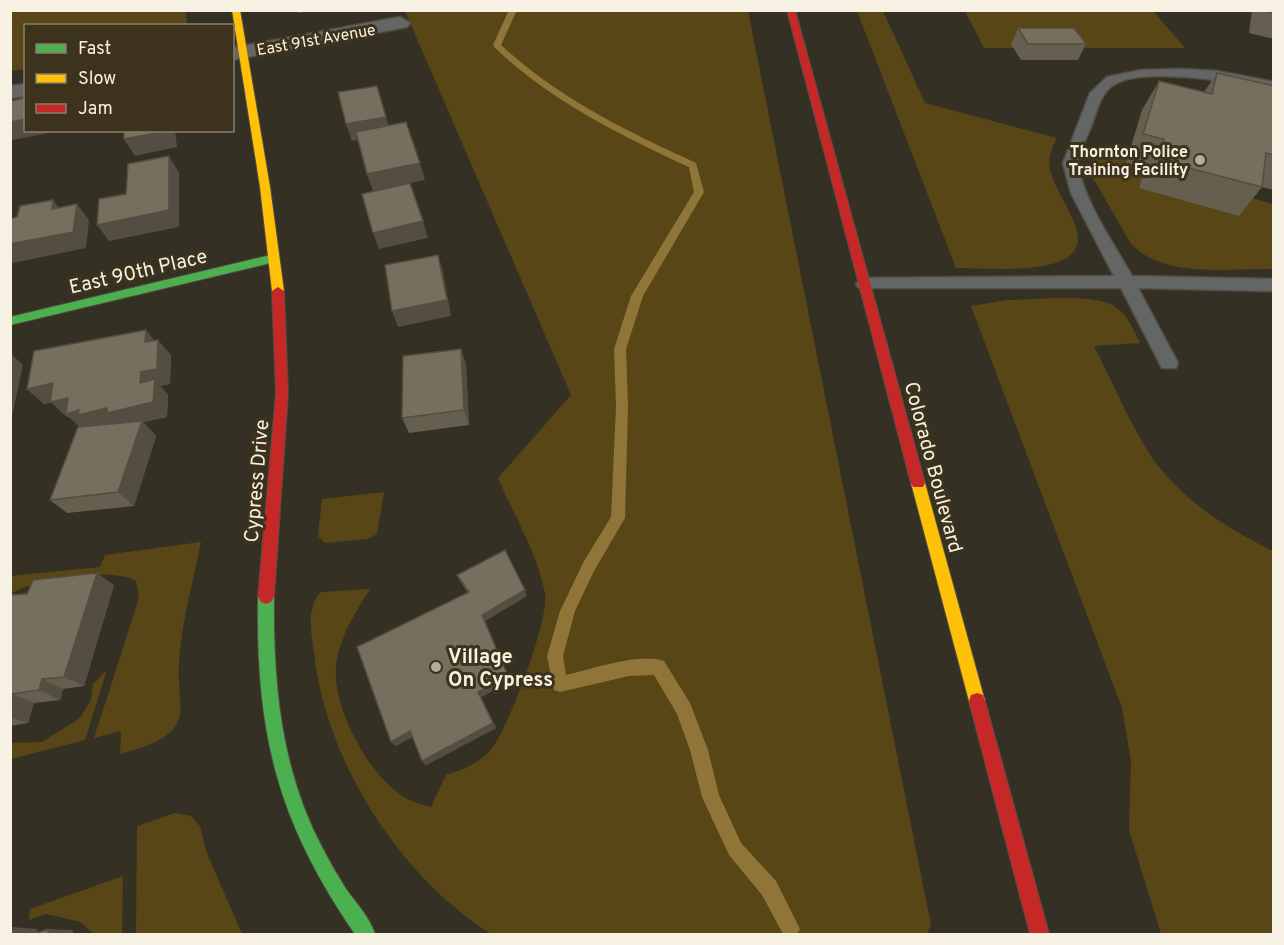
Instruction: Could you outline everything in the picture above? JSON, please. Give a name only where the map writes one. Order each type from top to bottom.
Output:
[{"type":"street","name":"Cypress Drive","points":[[236,10],[237,53],[275,258],[282,365],[282,400],[267,580],[266,668],[273,738],[304,830],[348,913],[366,934]]},
{"type":"street","name":"Colorado Boulevard","points":[[791,10],[1040,934]]},
{"type":"street","name":"East 91st Avenue","points":[[237,53],[400,23]]},
{"type":"street","name":"East 90th Place","points":[[10,321],[275,258]]},
{"type":"lane","points":[[1169,363],[1124,282],[1079,193],[1070,163],[1097,93],[1112,80],[1161,73],[1217,75],[1274,86]]},
{"type":"lane","points":[[865,284],[1124,282],[1274,285]]},
{"type":"shaded area","points":[[11,10],[186,11],[187,24],[24,24],[24,69],[11,71]]},
{"type":"shaded area","points":[[405,11],[748,11],[931,925],[927,934],[491,934],[457,910],[426,881],[372,812],[351,774],[334,734],[321,694],[311,629],[311,613],[316,598],[321,592],[370,589],[350,623],[339,649],[336,677],[339,697],[355,738],[380,776],[394,790],[409,800],[431,807],[446,775],[472,765],[493,747],[509,717],[527,671],[541,625],[545,593],[531,549],[498,478],[571,395]]},
{"type":"shaded area","points":[[857,11],[883,11],[925,103],[1057,138],[1051,153],[1050,169],[1075,226],[1078,239],[1075,250],[1064,260],[1032,268],[956,268]]},
{"type":"shaded area","points":[[965,11],[1153,11],[1185,48],[984,48]]},
{"type":"shaded area","points":[[1096,149],[1128,157],[1126,163],[1273,204],[1273,269],[1217,270],[1179,267],[1161,263],[1145,255],[1131,244],[1093,178],[1091,162]]},
{"type":"shaded area","points":[[1080,298],[1108,303],[1121,311],[1140,343],[1094,346],[1128,416],[1151,456],[1163,472],[1190,499],[1222,523],[1273,551],[1273,934],[1161,934],[1129,830],[1131,761],[1122,708],[971,306],[1006,300]]},
{"type":"shaded area","points":[[384,492],[377,534],[367,539],[325,543],[318,536],[322,499]]},
{"type":"shaded area","points":[[201,542],[180,648],[178,720],[171,731],[158,741],[120,754],[121,731],[94,738],[139,598],[136,581],[125,577],[92,575],[36,584],[11,594],[10,576],[100,567],[105,555]]},
{"type":"shaded area","points":[[107,670],[85,740],[11,759],[11,743],[42,742],[80,718],[91,700],[93,684]]},
{"type":"shaded area","points":[[175,813],[191,816],[200,826],[206,851],[242,934],[136,934],[137,826]]},
{"type":"shaded area","points":[[123,876],[122,934],[94,934],[80,922],[45,914],[29,920],[30,909]]},
{"type":"building","points":[[1018,28],[1074,28],[1086,44],[1028,44]]},
{"type":"building","points":[[1217,73],[1274,86],[1274,155],[1266,153],[1262,187],[1158,160],[1164,139],[1143,134],[1159,81],[1212,94]]},
{"type":"building","points":[[377,86],[386,117],[346,124],[338,92]]},
{"type":"building","points":[[24,98],[24,119],[10,122],[10,101]]},
{"type":"building","points":[[406,122],[420,163],[367,174],[356,132]]},
{"type":"building","points":[[124,132],[162,132],[124,139]]},
{"type":"building","points":[[169,156],[169,210],[97,225],[99,199],[126,194],[128,164]]},
{"type":"building","points":[[410,183],[423,221],[373,233],[362,194]]},
{"type":"building","points":[[53,200],[52,209],[77,204],[73,232],[10,244],[10,219],[17,217],[20,206]]},
{"type":"building","points":[[438,255],[447,300],[392,311],[385,265]]},
{"type":"building","points":[[146,330],[145,342],[158,340],[157,369],[141,372],[140,383],[155,379],[153,402],[107,413],[107,408],[78,415],[79,410],[66,414],[68,398],[50,402],[53,383],[27,389],[34,351]]},
{"type":"building","points":[[461,349],[464,410],[402,418],[403,356]]},
{"type":"building","points":[[142,421],[118,492],[50,500],[78,427]]},
{"type":"building","name":"Village On Cypress","points":[[505,550],[525,590],[482,615],[508,676],[478,692],[493,723],[422,761],[410,731],[391,742],[357,647],[469,592],[457,575]]},
{"type":"building","points":[[97,573],[64,677],[42,679],[39,690],[12,694],[10,699],[10,595],[27,594],[33,580]]},
{"type":"building","points":[[48,929],[48,934],[34,934]]},
{"type":"waterway","points":[[513,10],[497,45],[540,83],[564,99],[615,128],[693,165],[699,192],[637,296],[620,349],[622,406],[618,518],[589,566],[568,611],[555,656],[560,684],[629,668],[658,667],[684,709],[699,750],[711,797],[735,849],[769,888],[790,929]]},
{"type":"traffic: fast","points":[[10,321],[275,258]]},
{"type":"traffic: fast","points":[[266,597],[268,690],[274,733],[284,775],[298,815],[316,855],[366,934]]},
{"type":"traffic: slow","points":[[236,10],[265,187],[278,291]]},
{"type":"traffic: slow","points":[[918,483],[977,701]]},
{"type":"traffic: jam","points":[[791,10],[918,483]]},
{"type":"traffic: jam","points":[[266,597],[282,393],[278,291]]},
{"type":"traffic: jam","points":[[977,701],[1040,934]]},
{"type":"place","name":"Thornton Police Training Facility","points":[[1200,160]]},
{"type":"place","name":"Village On Cypress","points":[[436,667]]}]
